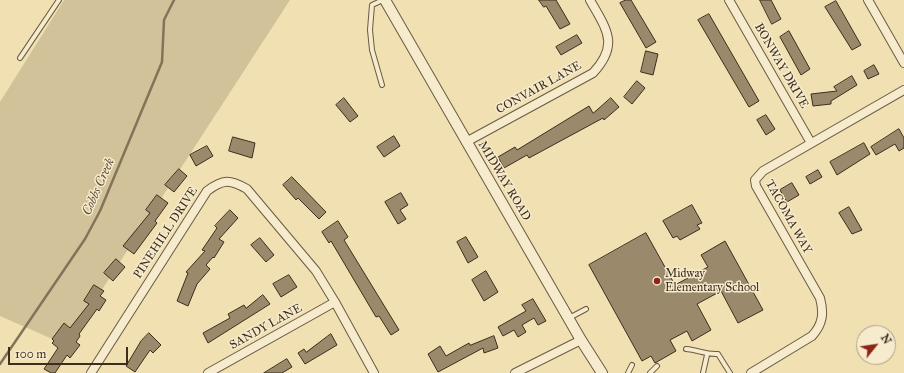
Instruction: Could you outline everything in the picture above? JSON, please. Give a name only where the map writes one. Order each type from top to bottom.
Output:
[{"type":"street","name":"MIDWAY ROAD","points":[[384,0],[581,340],[602,373]]},
{"type":"street","name":"CONVAIR LANE","points":[[466,142],[593,72],[600,65],[606,55],[609,38],[607,29],[590,0]]},
{"type":"street","name":"BONWAY DRIVE","points":[[730,0],[811,143]]},
{"type":"street","points":[[868,0],[904,63]]},
{"type":"street","name":"TACOMA WAY","points":[[751,373],[812,336],[819,328],[823,309],[820,298],[756,186],[755,180],[763,171],[904,90]]},
{"type":"street","name":"PINEHILL DRIVE","points":[[91,373],[207,191],[217,183],[234,182],[247,189],[316,271],[374,373]]},
{"type":"street","name":"SANDY LANE","points":[[208,373],[335,302]]},
{"type":"street","points":[[515,373],[581,340]]},
{"type":"lane","points":[[20,58],[59,0]]},
{"type":"lane","points":[[382,85],[372,50],[370,30],[372,6],[384,0]]},
{"type":"lane","points":[[569,318],[586,309]]},
{"type":"lane","points":[[686,350],[693,350],[707,355],[718,354],[730,373]]},
{"type":"lane","points":[[703,373],[707,355]]},
{"type":"lane","points":[[628,373],[632,365]]},
{"type":"lane","points":[[650,373],[657,366]]},
{"type":"shaded area","points":[[64,0],[290,0],[66,345],[0,316],[0,102]]},
{"type":"building","points":[[539,0],[556,0],[570,24],[560,29],[546,6],[544,7]]},
{"type":"building","points":[[626,0],[631,0],[656,42],[646,48],[620,3]]},
{"type":"building","points":[[760,0],[771,0],[781,19],[772,24]]},
{"type":"building","points":[[836,1],[861,45],[852,50],[825,7]]},
{"type":"building","points":[[709,14],[759,101],[749,107],[698,20]]},
{"type":"building","points":[[789,31],[810,69],[801,75],[780,37]]},
{"type":"building","points":[[577,35],[582,43],[561,55],[556,47]]},
{"type":"building","points":[[646,51],[658,54],[653,75],[641,72]]},
{"type":"building","points":[[874,65],[879,74],[868,79],[864,71]]},
{"type":"building","points":[[852,76],[857,85],[831,101],[831,104],[813,106],[811,94],[837,91],[834,87]]},
{"type":"building","points":[[637,81],[645,88],[632,104],[624,97]]},
{"type":"building","points":[[344,98],[358,116],[350,122],[336,105]]},
{"type":"building","points":[[611,98],[619,107],[604,120],[603,118],[529,158],[527,155],[504,168],[498,157],[515,147],[517,150],[589,106],[593,113]]},
{"type":"building","points":[[766,115],[775,129],[766,135],[757,120]]},
{"type":"building","points":[[899,129],[904,138],[904,148],[899,151],[895,144],[876,155],[871,147]]},
{"type":"building","points":[[394,136],[400,146],[384,157],[377,147]]},
{"type":"building","points":[[233,137],[255,143],[252,158],[229,151]]},
{"type":"building","points":[[864,143],[870,154],[837,175],[830,162]]},
{"type":"building","points":[[207,146],[213,156],[196,166],[190,155]]},
{"type":"building","points":[[179,169],[187,176],[174,192],[165,185]]},
{"type":"building","points":[[818,170],[822,177],[810,184],[806,177]]},
{"type":"building","points":[[292,177],[326,212],[319,219],[298,198],[296,200],[283,185]]},
{"type":"building","points":[[792,183],[799,195],[787,202],[780,190]]},
{"type":"building","points":[[401,193],[408,205],[400,210],[406,219],[398,224],[385,202]]},
{"type":"building","points":[[157,195],[168,203],[155,221],[157,223],[134,254],[123,246],[150,213],[146,210]]},
{"type":"building","points":[[692,205],[702,223],[697,225],[700,229],[680,240],[677,236],[673,238],[663,221]]},
{"type":"building","points":[[849,207],[862,230],[852,234],[839,213]]},
{"type":"building","points":[[230,210],[238,218],[219,239],[224,242],[214,258],[213,257],[206,265],[210,269],[197,284],[188,306],[177,301],[188,273],[186,272],[205,251],[202,250],[217,228],[215,226]]},
{"type":"building","points":[[338,221],[348,237],[344,240],[399,330],[391,335],[379,316],[376,317],[331,241],[329,243],[322,232]]},
{"type":"building","points":[[646,233],[675,285],[708,267],[701,255],[725,241],[763,310],[738,323],[721,291],[697,304],[711,330],[692,341],[687,331],[670,340],[676,351],[655,363],[651,356],[642,361],[589,265]]},
{"type":"building","points":[[466,237],[478,257],[468,263],[457,242]]},
{"type":"building","points":[[260,238],[274,255],[266,262],[251,245]]},
{"type":"building","points":[[116,259],[125,267],[113,281],[104,273]]},
{"type":"building","points":[[486,271],[498,292],[484,301],[472,280]]},
{"type":"building","points":[[289,275],[297,287],[281,297],[273,284]]},
{"type":"building","points":[[94,285],[104,291],[100,296],[106,300],[99,311],[97,309],[79,334],[80,336],[76,342],[80,345],[70,358],[67,355],[55,373],[51,373],[44,369],[58,348],[52,343],[54,341],[52,339],[64,323],[70,328],[89,304],[84,301]]},
{"type":"building","points":[[263,295],[270,304],[208,343],[203,333],[230,318],[228,314],[244,305],[246,308]]},
{"type":"building","points":[[533,299],[546,321],[538,325],[534,318],[522,325],[526,332],[518,337],[514,330],[503,336],[498,327],[526,311],[522,305]]},
{"type":"building","points":[[149,333],[161,345],[153,353],[150,350],[135,372],[126,366],[141,341]]},
{"type":"building","points":[[331,334],[337,345],[305,364],[298,353],[304,349],[306,352]]},
{"type":"building","points":[[494,336],[498,348],[484,353],[483,348],[438,372],[428,354],[440,346],[446,356],[469,343],[470,345]]},
{"type":"building","points":[[287,359],[292,367],[282,373],[264,373]]},
{"type":"waterway","name":"Cobbs Creek","points":[[0,364],[85,239],[100,211],[162,62],[164,20],[174,0]]},
{"type":"place","name":"Midway Elementary School","points":[[657,281]]}]
